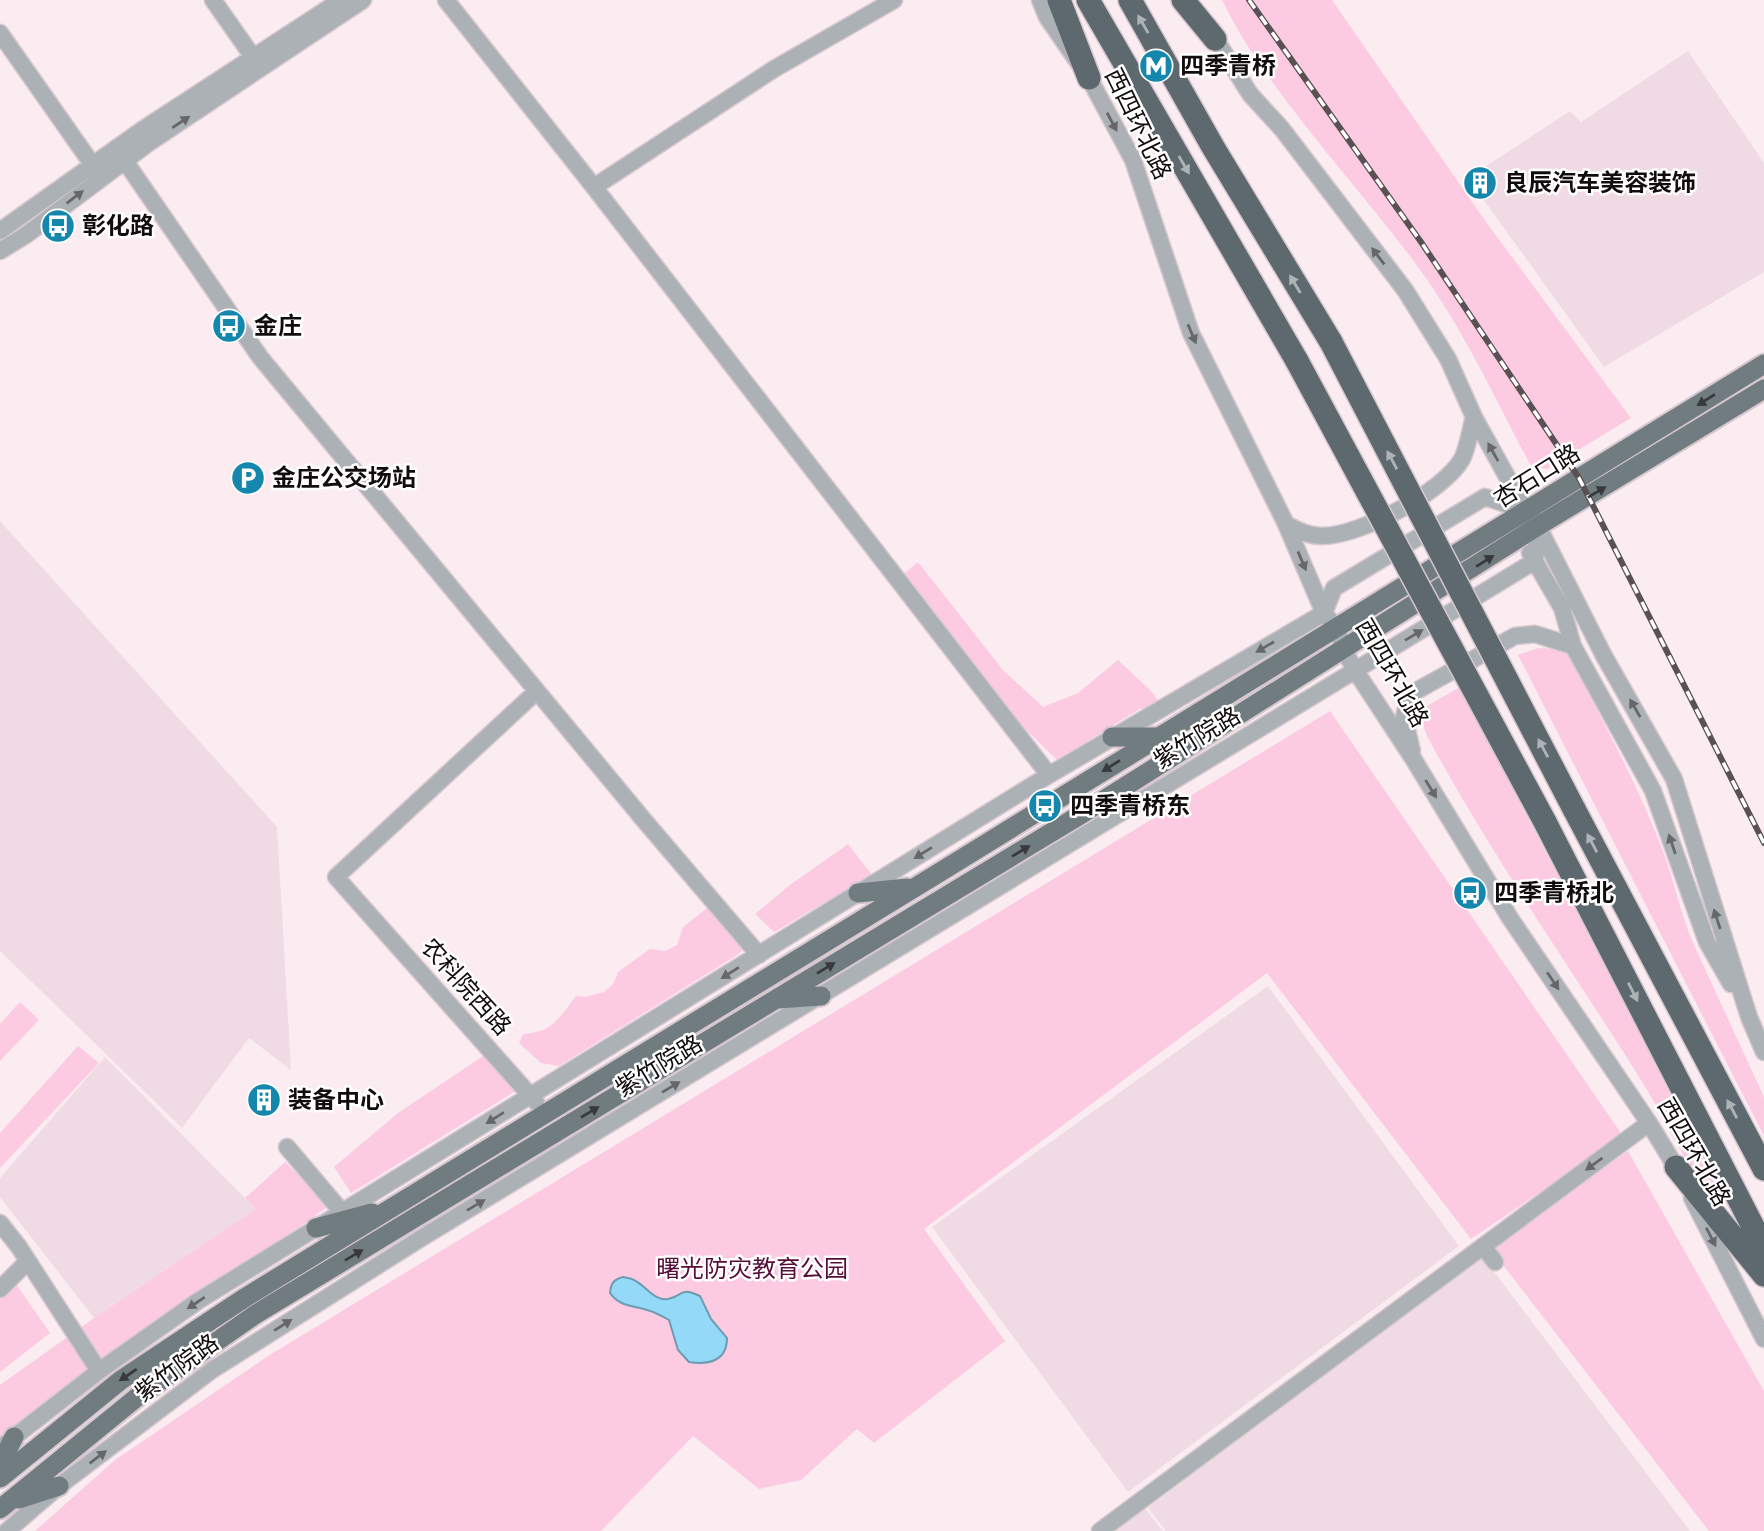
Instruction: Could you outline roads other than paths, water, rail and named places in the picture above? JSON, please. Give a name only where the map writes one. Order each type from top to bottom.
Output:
[{"type":"highway","points":[[1059,0],[1089,78]]},
{"type":"highway","name":"西四环北路","points":[[1088,0],[1297,361],[1545,822],[1764,1248]]},
{"type":"highway","name":"西四环北路","points":[[1130,0],[1213,147],[1331,342],[1764,1169]]},
{"type":"highway","points":[[1183,0],[1215,39]]},
{"type":"highway","points":[[1676,1167],[1764,1275]]},
{"type":"main road","name":"杏石口路","points":[[1344,650],[1520,538],[1532,519],[1764,364]]},
{"type":"main road","name":"杏石口路","points":[[1337,629],[1764,389]]},
{"type":"main road","name":"紫竹院路","points":[[0,1478],[121,1380],[246,1297],[1337,629]]},
{"type":"main road","name":"紫竹院路","points":[[2,1506],[136,1398],[256,1314],[1080,815],[1344,650]]},
{"type":"main road","points":[[1112,737],[1157,737]]},
{"type":"main road","points":[[858,894],[915,887]]},
{"type":"main road","points":[[774,1000],[821,996]]},
{"type":"main road","points":[[316,1228],[393,1207]]},
{"type":"main road","points":[[0,1465],[7,1443]]},
{"type":"main road","points":[[2,1506],[59,1486]]},
{"type":"street","points":[[214,0],[258,63]]},
{"type":"street","points":[[258,63],[341,0]]},
{"type":"street","points":[[0,251],[26,235],[120,154],[258,63],[363,0]]},
{"type":"street","points":[[446,0],[1049,775]]},
{"type":"street","points":[[594,187],[774,69],[894,0]]},
{"type":"street","name":"西四环北路","points":[[1040,0],[1047,17],[1089,78],[1133,160],[1191,333],[1286,524],[1324,612],[1337,629],[1344,650],[1510,918],[1650,1123],[1676,1167],[1764,1339]]},
{"type":"street","points":[[1194,0],[1215,39],[1250,93],[1282,129],[1405,290],[1448,359],[1474,417],[1674,779],[1749,1017],[1764,1052]]},
{"type":"street","points":[[0,33],[92,164]]},
{"type":"street","points":[[0,230],[92,164],[120,154]]},
{"type":"street","points":[[120,154],[260,357],[759,955]]},
{"type":"street","points":[[1286,524],[1322,536],[1355,530],[1398,511],[1438,486],[1451,473],[1462,459],[1474,417]]},
{"type":"street","points":[[1324,612],[1334,588],[1485,497],[1532,519]]},
{"type":"street","points":[[1532,519],[1535,561]]},
{"type":"street","points":[[1520,538],[1562,608],[1604,656]]},
{"type":"street","name":"紫竹院路","points":[[7,1531],[59,1486],[212,1370],[423,1237],[1535,561]]},
{"type":"street","points":[[1562,608],[1573,646],[1653,791],[1707,942],[1749,1017]]},
{"type":"street","name":"紫竹院路","points":[[7,1443],[99,1371],[198,1301],[1049,775],[1324,612]]},
{"type":"street","points":[[1414,760],[1404,717],[1409,695],[1515,636],[1535,635],[1573,646]]},
{"type":"street","name":"农科院西路","points":[[537,691],[336,877],[532,1095],[568,1149]]},
{"type":"street","points":[[1100,1531],[1650,1123]]},
{"type":"street","points":[[287,1147],[342,1212]]},
{"type":"street","points":[[0,1223],[28,1261],[99,1371]]},
{"type":"street","points":[[1482,1246],[1495,1262]]},
{"type":"street","points":[[0,1289],[28,1261]]},
{"type":"water","points":[[623,1277],[633,1279],[663,1299],[685,1292],[700,1296],[711,1319],[727,1338],[724,1352],[710,1362],[689,1362],[678,1350],[669,1320],[622,1303],[610,1293],[613,1282]]},
{"type":"railway","points":[[1249,0],[1421,242],[1579,478],[1764,843]]},
{"type":"place","name":"四季青桥","points":[[1156,66]]},
{"type":"place","name":"良辰汽车美容装饰","points":[[1480,183]]},
{"type":"place","name":"彰化路","points":[[58,226]]},
{"type":"place","name":"金庄","points":[[229,326]]},
{"type":"place","name":"金庄公交场站","points":[[248,478]]},
{"type":"place","name":"四季青桥东","points":[[1045,806]]},
{"type":"place","name":"四季青桥北","points":[[1470,893]]},
{"type":"place","name":"装备中心","points":[[264,1100]]},
{"type":"park label","name":"曙光防灾教育公园","points":[[752,1269]]}]
